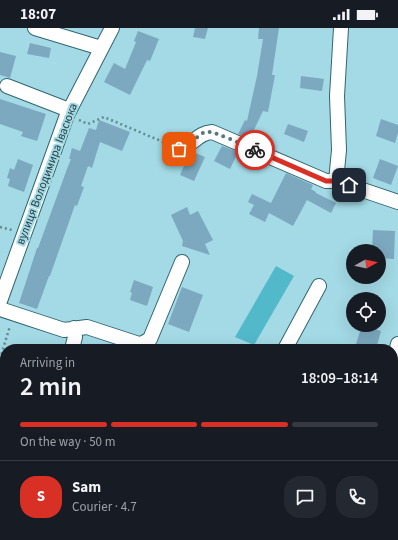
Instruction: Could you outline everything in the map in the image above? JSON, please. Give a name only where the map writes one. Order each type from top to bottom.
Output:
[{"type":"street","points":[[35,28],[101,48]]},
{"type":"street","name":"вулиця Володимира Івасюка","points":[[0,301],[68,112],[112,28]]},
{"type":"street","points":[[336,181],[339,150],[337,96],[341,28]]},
{"type":"street","points":[[7,86],[68,112]]},
{"type":"street","points":[[179,149],[186,147],[204,132],[212,132],[326,181],[336,181],[398,202]]},
{"type":"street","points":[[0,309],[64,330],[87,326],[139,344],[150,339],[182,262]]},
{"type":"street","points":[[288,344],[319,286]]},
{"type":"street","points":[[73,344],[75,337],[74,328]]},
{"type":"path","points":[[68,112],[88,124],[104,117],[179,149]]},
{"type":"path","points":[[5,344],[14,314]]},
{"type":"shaded area","points":[[276,266],[294,276],[255,344],[235,337]]},
{"type":"building","points":[[195,28],[208,28],[205,39],[193,37]]},
{"type":"building","points":[[259,28],[279,28],[272,75],[275,75],[268,112],[263,111],[252,134],[264,140],[262,144],[238,134],[245,120],[247,121],[257,76],[263,39],[258,39]]},
{"type":"building","points":[[138,31],[159,39],[150,61],[147,60],[130,95],[104,82],[114,63],[125,69],[136,42],[134,41]]},
{"type":"building","points":[[30,43],[51,48],[49,58],[27,54]]},
{"type":"building","points":[[0,52],[16,56],[10,78],[0,75]]},
{"type":"building","points":[[301,76],[324,79],[322,91],[300,88]]},
{"type":"building","points":[[0,99],[46,114],[37,141],[21,136],[23,132],[0,124]]},
{"type":"building","points":[[381,119],[398,125],[398,133],[395,143],[376,136]]},
{"type":"building","points":[[99,120],[130,132],[122,151],[100,142],[92,168],[88,166],[81,186],[84,187],[77,206],[75,205],[37,309],[19,303],[37,248],[71,159],[69,159],[72,148],[80,151],[89,128],[96,130]]},
{"type":"building","points":[[288,124],[308,131],[304,142],[284,134]]},
{"type":"building","points":[[222,146],[238,152],[230,169],[214,161]]},
{"type":"building","points":[[193,152],[205,157],[194,181],[180,175],[186,161],[184,160],[186,156]]},
{"type":"building","points":[[18,159],[33,165],[24,192],[8,186],[10,179],[7,178],[10,168],[14,170]]},
{"type":"building","points":[[380,159],[398,166],[391,185],[373,178]]},
{"type":"building","points":[[286,173],[313,185],[311,189],[316,193],[336,203],[331,213],[307,200],[293,226],[269,213],[265,222],[249,214],[254,205],[248,202],[252,194],[271,203]]},
{"type":"building","points":[[187,207],[190,215],[198,211],[213,240],[205,244],[210,255],[182,246],[183,241],[171,215]]},
{"type":"building","points":[[373,230],[395,231],[394,259],[386,258],[386,244],[372,244]]},
{"type":"building","points":[[134,280],[153,287],[147,306],[130,300],[132,293],[130,292]]},
{"type":"building","points":[[182,287],[203,295],[189,332],[168,324]]},
{"type":"building","points":[[360,332],[381,332],[377,344],[356,344]]},
{"type":"way so far","points":[[179,149],[186,147],[204,132],[212,132],[255,150]]},
{"type":"route","points":[[255,150],[326,181],[336,181],[349,185]]}]
